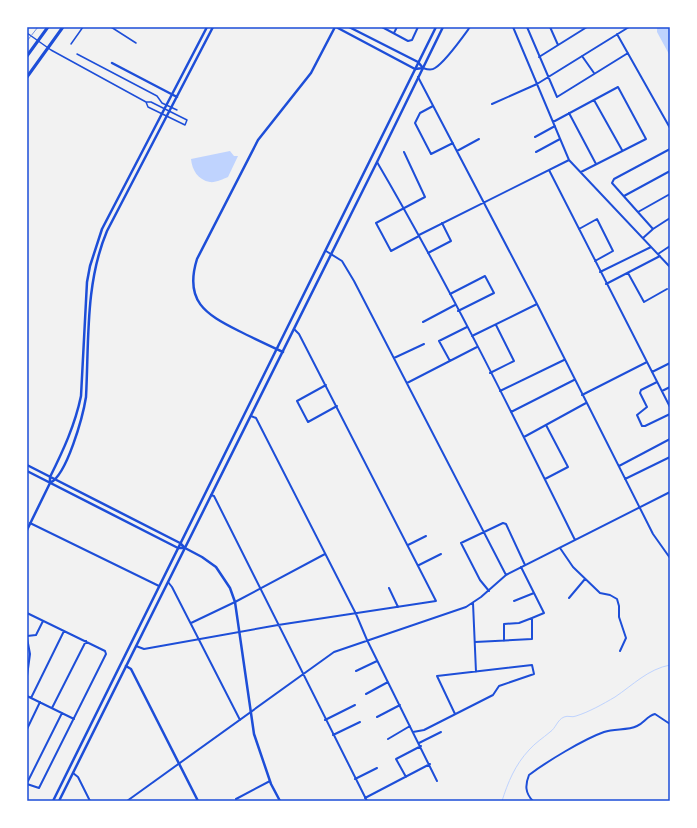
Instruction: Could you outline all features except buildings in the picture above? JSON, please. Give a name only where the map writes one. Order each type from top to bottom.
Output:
[{"type":"highway","points":[[27,56],[48,27]]},
{"type":"highway","points":[[27,77],[63,27]]},
{"type":"street","points":[[71,44],[83,27]]},
{"type":"street","points":[[111,27],[136,43]]},
{"type":"street","points":[[27,530],[50,483],[50,477],[72,431],[78,410],[81,396],[87,282],[96,246],[102,230],[207,27]]},
{"type":"street","points":[[50,483],[56,480],[78,430],[84,411],[93,282],[100,248],[213,27]]},
{"type":"street","points":[[283,352],[207,314],[196,297],[193,287],[193,273],[197,259],[258,140],[311,73],[335,27],[415,69],[423,68],[427,70],[434,69],[458,44],[470,27]]},
{"type":"street","points":[[349,27],[418,62],[423,68]]},
{"type":"street","points":[[382,27],[408,41],[412,40],[418,27]]},
{"type":"street","points":[[394,33],[397,27]]},
{"type":"street","points":[[52,801],[436,27]]},
{"type":"street","points":[[59,801],[331,253],[378,162],[443,27]]},
{"type":"street","points":[[513,27],[569,160],[670,266]]},
{"type":"street","points":[[527,27],[556,97],[628,53]]},
{"type":"street","points":[[550,27],[558,45]]},
{"type":"street","points":[[539,58],[587,27]]},
{"type":"street","points":[[492,104],[548,78],[629,27]]},
{"type":"street","points":[[27,33],[51,50],[146,102],[151,102],[187,120],[185,125],[148,107],[146,102]]},
{"type":"street","points":[[618,34],[670,128]]},
{"type":"street","points":[[77,54],[157,96],[166,104],[177,110]]},
{"type":"street","points":[[582,56],[594,73]]},
{"type":"street","points":[[112,63],[177,96]]},
{"type":"street","points":[[418,77],[653,534],[670,558]]},
{"type":"street","points":[[553,122],[618,87],[646,139],[581,172]]},
{"type":"street","points":[[594,100],[622,150]]},
{"type":"street","points":[[433,106],[420,114],[416,123],[431,154],[453,143]]},
{"type":"street","points":[[569,113],[596,164]]},
{"type":"street","points":[[535,137],[555,126]]},
{"type":"street","points":[[457,151],[479,139]]},
{"type":"street","points":[[536,152],[560,139]]},
{"type":"street","points":[[653,229],[612,183],[614,179],[670,149]]},
{"type":"street","points":[[404,152],[425,197],[376,223],[391,251],[483,202],[569,160]]},
{"type":"street","points":[[378,162],[419,235],[467,326],[575,540]]},
{"type":"street","points":[[549,170],[670,407]]},
{"type":"street","points":[[624,196],[670,171]]},
{"type":"street","points":[[638,212],[670,194]]},
{"type":"street","points":[[644,238],[653,229],[670,218]]},
{"type":"street","points":[[578,229],[597,219],[613,251],[595,261]]},
{"type":"street","points":[[428,253],[451,241],[442,223]]},
{"type":"street","points":[[600,272],[652,246]]},
{"type":"street","points":[[606,284],[659,255],[670,246]]},
{"type":"street","points":[[326,251],[342,261],[506,575]]},
{"type":"street","points":[[628,273],[644,302],[667,290]]},
{"type":"street","points":[[450,294],[485,276],[494,293],[458,311]]},
{"type":"street","points":[[472,336],[536,304]]},
{"type":"street","points":[[423,322],[455,305]]},
{"type":"street","points":[[490,373],[514,361],[496,324]]},
{"type":"street","points":[[450,361],[439,341],[467,326]]},
{"type":"street","points":[[136,646],[144,649],[278,625],[436,601],[337,406],[299,334],[294,329]]},
{"type":"street","points":[[394,358],[424,344]]},
{"type":"street","points":[[407,383],[477,346]]},
{"type":"street","points":[[500,391],[564,360]]},
{"type":"street","points":[[582,395],[647,362]]},
{"type":"street","points":[[652,372],[670,363]]},
{"type":"street","points":[[511,412],[574,379]]},
{"type":"street","points":[[657,382],[641,390],[640,393],[647,407],[637,415],[642,426],[645,426],[670,414]]},
{"type":"street","points":[[326,385],[297,401],[308,422],[337,406]]},
{"type":"street","points":[[662,391],[670,388]]},
{"type":"street","points":[[524,437],[586,403]]},
{"type":"street","points":[[251,416],[256,418],[356,614],[377,661],[421,746],[437,781]]},
{"type":"street","points":[[545,480],[568,467],[546,425]]},
{"type":"street","points":[[619,466],[670,440]]},
{"type":"street","points":[[625,479],[670,457]]},
{"type":"street","points":[[27,465],[180,543],[185,548],[206,560],[220,572],[230,588],[235,602],[254,734],[270,781],[280,801]]},
{"type":"street","points":[[27,471],[178,548],[185,548]]},
{"type":"street","points":[[127,801],[334,652],[473,603],[506,575],[670,492]]},
{"type":"street","points":[[211,495],[214,496],[302,675],[367,801]]},
{"type":"street","points":[[488,590],[480,580],[461,543],[503,523],[506,524],[525,565]]},
{"type":"street","points":[[30,524],[159,586]]},
{"type":"street","points":[[408,545],[426,536]]},
{"type":"street","points":[[560,548],[573,567],[600,593],[610,595],[617,599],[619,606],[619,617],[626,638],[620,651]]},
{"type":"street","points":[[191,623],[235,602],[325,554]]},
{"type":"street","points":[[418,566],[440,554]]},
{"type":"street","points":[[504,641],[504,624],[519,623],[544,613],[521,567]]},
{"type":"street","points":[[569,598],[585,579]]},
{"type":"street","points":[[168,582],[191,623],[240,720]]},
{"type":"street","points":[[390,588],[398,607]]},
{"type":"street","points":[[514,601],[534,593]]},
{"type":"street","points":[[473,603],[476,672]]},
{"type":"street","points":[[27,613],[86,641],[105,651],[106,654],[39,788],[27,784],[62,713]]},
{"type":"street","points":[[474,642],[532,639],[532,618]]},
{"type":"street","points":[[27,676],[30,654],[27,637],[36,634],[43,620]]},
{"type":"street","points":[[31,698],[64,631]]},
{"type":"street","points":[[52,708],[86,641]]},
{"type":"street","points":[[356,671],[377,661]]},
{"type":"street","points":[[413,732],[424,730],[493,695],[499,686],[534,674],[532,665],[437,676],[455,714]]},
{"type":"street","points":[[126,666],[131,669],[198,801]]},
{"type":"street","points":[[366,694],[388,682]]},
{"type":"street","points":[[27,696],[74,719]]},
{"type":"street","points":[[27,730],[40,702]]},
{"type":"street","points":[[325,720],[355,705]]},
{"type":"street","points":[[376,717],[400,705]]},
{"type":"street","points":[[533,801],[526,790],[526,783],[529,775],[589,739],[605,732],[629,729],[639,726],[650,715],[655,714],[670,724]]},
{"type":"street","points":[[333,736],[360,722]]},
{"type":"street","points":[[388,739],[410,726]]},
{"type":"street","points":[[419,743],[441,732]]},
{"type":"street","points":[[406,777],[396,759],[421,746]]},
{"type":"street","points":[[365,798],[430,764]]},
{"type":"street","points":[[355,779],[377,768]]},
{"type":"street","points":[[73,773],[78,777],[90,801]]},
{"type":"street","points":[[236,798],[270,781]]},
{"type":"water","points":[[657,27],[670,27],[670,56],[657,32]]},
{"type":"water","points":[[230,151],[234,156],[238,156],[228,177],[210,182],[199,177],[194,171],[191,159]]},
{"type":"waterway","points":[[502,801],[509,780],[524,756],[531,747],[552,730],[562,718],[566,716],[574,717],[596,708],[615,697],[641,678],[655,670],[670,665]]},
{"type":"railway","points":[[27,41],[38,27]]}]
